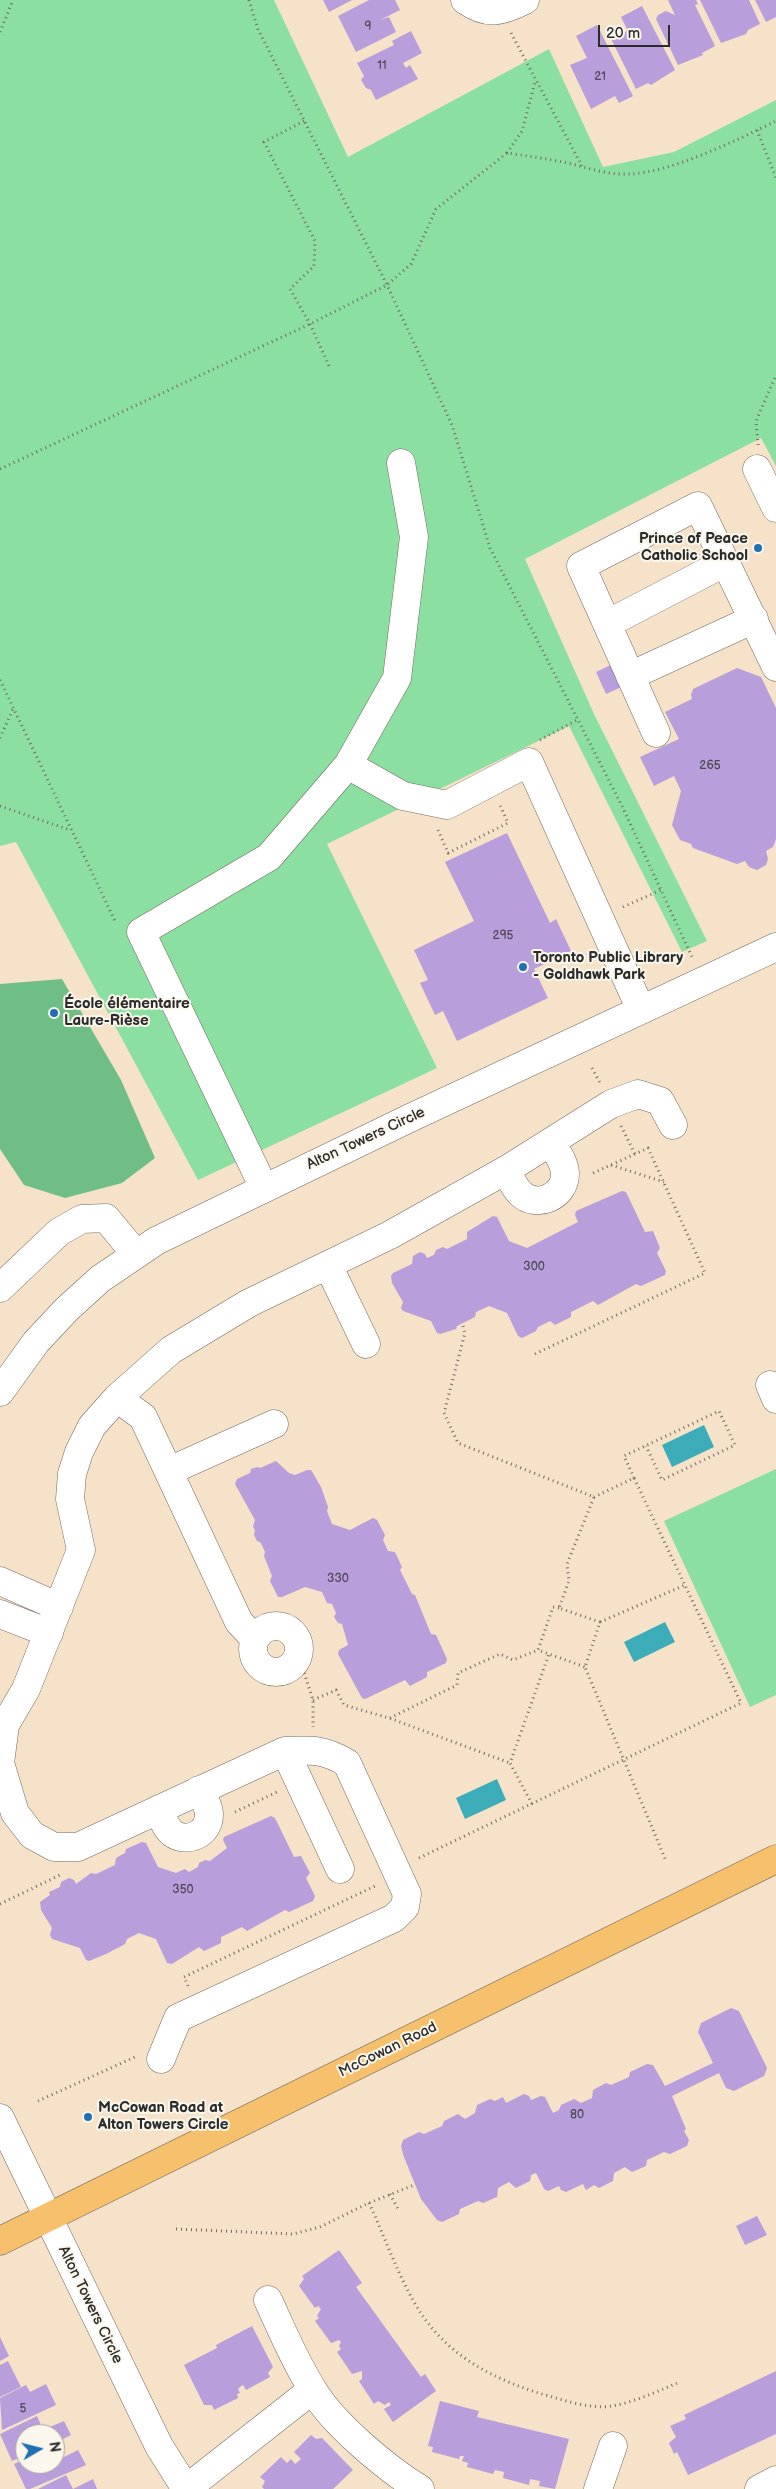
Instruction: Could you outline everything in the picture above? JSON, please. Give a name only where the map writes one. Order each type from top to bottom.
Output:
[{"type":"main road","name":"McCowan Road","points":[[0,2241],[776,1859]]},
{"type":"street","points":[[465,0],[477,8],[488,11],[513,5]]},
{"type":"street","points":[[264,1188],[141,932],[269,857],[348,765],[397,678],[414,537],[401,463]]},
{"type":"street","points":[[757,469],[776,508]]},
{"type":"street","points":[[656,733],[581,566],[698,506],[776,667]]},
{"type":"street","points":[[607,624],[726,562]]},
{"type":"street","points":[[630,676],[754,619]]},
{"type":"street","points":[[348,765],[403,796],[447,805],[529,762],[641,1010]]},
{"type":"street","name":"Alton Towers Circle","points":[[0,1392],[21,1361],[51,1324],[100,1279],[135,1253],[177,1229],[776,947]]},
{"type":"street","points":[[164,2051],[178,2018],[394,1918],[405,1907],[407,1894],[347,1764],[332,1754],[314,1749],[285,1751],[78,1848],[54,1847],[32,1835],[15,1813],[7,1792],[0,1763],[5,1725],[26,1689],[81,1550],[70,1499],[72,1474],[79,1452],[92,1426],[117,1398],[171,1350],[248,1303],[390,1235],[506,1170],[611,1104],[638,1094],[660,1101],[673,1124]]},
{"type":"street","points":[[506,1170],[518,1192],[527,1198],[545,1200],[553,1196],[562,1186],[565,1172],[563,1164],[551,1143]]},
{"type":"street","points":[[0,1288],[59,1232],[82,1219],[106,1218],[135,1253]]},
{"type":"street","points":[[328,1265],[366,1344]]},
{"type":"street","points":[[117,1398],[143,1417],[239,1622],[256,1639],[260,1632],[273,1626],[287,1629],[297,1640],[298,1654]]},
{"type":"street","points":[[169,1471],[274,1424]]},
{"type":"street","points":[[0,1581],[59,1607]]},
{"type":"street","points":[[0,1614],[49,1632]]},
{"type":"street","points":[[285,1751],[340,1869]]},
{"type":"street","points":[[159,1809],[173,1833],[180,1837],[194,1836],[205,1828],[209,1814],[199,1790]]},
{"type":"street","name":"Alton Towers Circle","points":[[0,2118],[159,2446],[186,2489]]},
{"type":"street","points":[[268,2300],[312,2390],[341,2424],[384,2463],[420,2489]]},
{"type":"street","points":[[186,2489],[312,2390]]},
{"type":"street","points":[[598,2489],[613,2446]]},
{"type":"street","points":[[759,2489],[776,2480]]},
{"type":"path","points":[[0,32],[13,0]]},
{"type":"path","points":[[249,0],[258,29],[387,285],[452,425],[490,548],[622,806],[696,962]]},
{"type":"path","points":[[513,5],[535,81],[582,167]]},
{"type":"path","points":[[0,469],[310,324],[387,285],[411,264],[436,209],[507,153],[522,131],[535,81]]},
{"type":"path","points":[[304,121],[264,142],[314,241],[314,266],[290,289],[310,324],[330,368]]},
{"type":"path","points":[[507,153],[544,158],[605,173],[628,174],[657,170],[776,121]]},
{"type":"path","points":[[757,130],[776,178]]},
{"type":"path","points":[[757,469],[756,421],[776,375]]},
{"type":"path","points":[[0,738],[13,708]]},
{"type":"path","points":[[529,762],[534,743],[577,720]]},
{"type":"path","points":[[0,806],[71,830]]},
{"type":"path","points":[[599,918],[661,890]]},
{"type":"path","points":[[535,1354],[705,1273],[648,1148],[586,1176]]},
{"type":"path","points":[[610,1165],[664,1182]]},
{"type":"path","points":[[463,1326],[465,1333],[444,1413],[458,1443],[594,1497]]},
{"type":"path","points":[[200,2008],[184,1977],[532,1804],[741,1703],[624,1456],[718,1411],[735,1446],[662,1480],[646,1446]]},
{"type":"path","points":[[559,1608],[569,1582],[568,1564],[594,1497],[634,1478]]},
{"type":"path","points":[[538,1650],[553,1607],[600,1622],[685,1585]]},
{"type":"path","points":[[600,1622],[585,1666],[666,1861]]},
{"type":"path","points":[[389,1718],[457,1685],[458,1673],[500,1654],[513,1660],[538,1650],[585,1666]]},
{"type":"path","points":[[298,1654],[313,1700],[314,1749]]},
{"type":"path","points":[[510,1763],[549,1654]]},
{"type":"path","points":[[313,1700],[336,1690],[344,1705],[389,1718],[510,1763],[532,1804]]},
{"type":"path","points":[[38,2101],[164,2051]]},
{"type":"path","points":[[176,2229],[293,2234],[320,2227],[369,2203],[414,2185]]},
{"type":"path","points":[[390,2194],[398,2209]]},
{"type":"path","points":[[369,2203],[413,2301],[447,2344],[496,2379],[531,2392],[580,2405],[611,2407],[680,2382]]},
{"type":"green space","points":[[0,0],[274,0],[348,157],[549,49],[603,167],[674,152],[776,100],[776,466],[761,438],[525,559],[594,714],[707,941],[682,952],[569,726],[327,844],[437,1068],[198,1180],[16,842],[0,846]]},
{"type":"green space","points":[[62,979],[121,1080],[155,1158],[122,1183],[65,1198],[24,1185],[0,1149],[0,984]]},
{"type":"green space","points":[[776,1469],[776,1695],[750,1707],[664,1521]]},
{"type":"water","points":[[704,1425],[714,1447],[672,1467],[662,1445]]},
{"type":"water","points":[[665,1622],[675,1642],[634,1662],[624,1642]]},
{"type":"water","points":[[497,1779],[506,1800],[465,1819],[456,1798]]},
{"type":"building","points":[[323,0],[352,0],[329,12]]},
{"type":"building","points":[[369,0],[395,0],[400,10],[380,20],[389,17],[396,32],[356,52],[338,16]]},
{"type":"building","points":[[668,0],[696,0],[698,4],[695,5],[715,46],[702,53],[703,55],[678,65],[656,19],[658,15],[666,11],[675,15]]},
{"type":"building","points":[[700,0],[749,0],[760,24],[748,30],[746,34],[721,43]]},
{"type":"building","points":[[755,0],[776,0],[776,17],[766,22]]},
{"type":"building","points":[[642,6],[675,70],[651,85],[648,83],[636,89],[611,39],[627,31],[631,37],[621,17]]},
{"type":"building","points":[[597,25],[633,96],[619,103],[615,96],[591,109],[570,65],[587,58],[576,36]]},
{"type":"building","points":[[411,31],[422,53],[403,63],[406,68],[410,65],[418,79],[376,100],[371,90],[366,88],[361,80],[364,76],[357,63],[394,45],[392,41]]},
{"type":"building","points":[[617,662],[628,684],[606,694],[596,672]]},
{"type":"building","points":[[737,668],[761,677],[776,708],[776,839],[773,847],[766,851],[768,859],[766,865],[757,870],[749,867],[745,861],[737,864],[693,848],[691,844],[680,840],[672,825],[681,791],[674,776],[654,786],[640,757],[679,739],[665,712],[692,699],[693,689]]},
{"type":"building","points":[[507,833],[550,923],[556,919],[571,951],[534,969],[548,998],[457,1041],[443,1011],[435,1015],[420,983],[428,980],[414,950],[474,921],[445,862]]},
{"type":"building","points":[[622,1191],[626,1192],[645,1232],[653,1231],[660,1248],[657,1253],[666,1271],[665,1275],[641,1286],[636,1284],[598,1305],[593,1301],[571,1312],[571,1317],[555,1325],[550,1321],[522,1338],[518,1336],[507,1313],[489,1306],[476,1312],[475,1317],[457,1326],[456,1329],[440,1334],[437,1333],[431,1321],[403,1311],[401,1308],[403,1302],[392,1283],[391,1276],[393,1273],[412,1264],[413,1256],[420,1252],[425,1254],[427,1258],[434,1255],[436,1250],[443,1247],[447,1249],[467,1239],[467,1232],[493,1216],[497,1217],[509,1241],[527,1248],[578,1222],[575,1215],[576,1211]]},
{"type":"building","points":[[276,1461],[289,1473],[295,1475],[311,1470],[321,1487],[332,1524],[350,1530],[373,1518],[377,1520],[385,1535],[383,1540],[388,1551],[395,1552],[402,1567],[400,1570],[412,1594],[415,1595],[431,1634],[436,1635],[447,1659],[446,1663],[427,1672],[427,1677],[410,1686],[405,1680],[365,1699],[362,1698],[338,1654],[339,1650],[348,1645],[342,1624],[338,1623],[334,1617],[336,1613],[332,1604],[327,1603],[322,1592],[305,1587],[278,1597],[270,1581],[272,1576],[264,1556],[265,1552],[261,1543],[257,1541],[254,1535],[253,1526],[255,1520],[235,1484],[237,1479],[250,1473],[251,1469],[260,1468]]},
{"type":"building","points":[[271,1816],[275,1818],[294,1857],[301,1856],[310,1873],[306,1878],[315,1896],[313,1901],[289,1912],[285,1910],[247,1931],[242,1927],[221,1937],[221,1943],[204,1951],[199,1947],[172,1964],[167,1963],[156,1939],[139,1933],[127,1939],[125,1944],[89,1961],[86,1960],[80,1948],[52,1939],[50,1935],[52,1928],[41,1910],[40,1902],[50,1895],[49,1892],[60,1887],[61,1882],[69,1878],[74,1880],[76,1884],[91,1873],[96,1874],[115,1865],[116,1858],[125,1853],[126,1849],[142,1842],[146,1843],[158,1867],[176,1873],[185,1869],[189,1872],[198,1867],[199,1863],[205,1860],[210,1861],[227,1848],[223,1840],[224,1837]]},
{"type":"building","points":[[731,2008],[739,2011],[767,2068],[764,2076],[734,2091],[726,2088],[719,2073],[672,2096],[686,2129],[684,2131],[689,2140],[687,2146],[670,2154],[664,2152],[647,2160],[646,2166],[632,2172],[625,2167],[614,2173],[613,2181],[599,2188],[594,2185],[586,2190],[583,2184],[566,2192],[561,2190],[559,2186],[548,2191],[544,2189],[536,2173],[531,2175],[530,2181],[516,2188],[509,2182],[498,2188],[497,2197],[483,2203],[478,2201],[460,2209],[459,2214],[442,2222],[437,2220],[421,2199],[404,2157],[401,2146],[403,2140],[419,2132],[424,2134],[442,2126],[444,2121],[458,2114],[465,2119],[475,2113],[477,2105],[490,2099],[495,2101],[503,2097],[506,2103],[524,2094],[529,2096],[531,2100],[541,2096],[545,2097],[553,2113],[559,2110],[561,2105],[574,2099],[581,2103],[592,2098],[593,2090],[606,2083],[611,2085],[629,2077],[630,2072],[647,2064],[653,2065],[665,2086],[713,2063],[698,2032],[701,2023]]},
{"type":"building","points":[[757,2216],[767,2235],[745,2245],[736,2226]]},
{"type":"building","points":[[339,2250],[362,2283],[356,2287],[421,2377],[425,2374],[436,2391],[393,2422],[384,2409],[391,2405],[389,2402],[385,2405],[378,2401],[374,2404],[359,2381],[362,2379],[362,2371],[352,2374],[337,2352],[341,2349],[339,2346],[341,2342],[339,2340],[331,2343],[315,2321],[319,2318],[317,2316],[321,2309],[318,2306],[315,2308],[299,2286],[304,2279],[302,2276]]},
{"type":"building","points":[[252,2326],[273,2367],[268,2373],[270,2377],[246,2390],[243,2385],[238,2389],[240,2393],[237,2394],[238,2398],[214,2410],[212,2405],[204,2405],[184,2365],[217,2348],[216,2345]]},
{"type":"building","points":[[0,2337],[9,2356],[0,2361]]},
{"type":"building","points":[[8,2361],[21,2387],[0,2397],[0,2365]]},
{"type":"building","points":[[776,2371],[776,2434],[688,2475],[677,2452],[674,2454],[669,2443],[676,2437],[670,2426],[686,2419],[684,2415]]},
{"type":"building","points":[[46,2384],[56,2405],[2,2430],[0,2398],[26,2385],[30,2392]]},
{"type":"building","points":[[440,2401],[479,2411],[477,2417],[569,2439],[555,2489],[539,2486],[540,2481],[530,2479],[529,2485],[503,2478],[504,2472],[495,2470],[493,2474],[467,2467],[468,2463],[462,2461],[464,2456],[460,2456],[459,2459],[432,2452],[433,2447],[428,2446]]},
{"type":"building","points":[[37,2416],[40,2424],[21,2424]]},
{"type":"building","points":[[64,2421],[71,2435],[65,2438],[65,2424],[57,2424]]},
{"type":"building","points":[[15,2427],[15,2460],[12,2461],[0,2434]]},
{"type":"building","points":[[311,2435],[316,2439],[322,2438],[353,2470],[333,2489],[264,2489],[262,2487],[265,2481],[260,2477],[281,2457],[287,2463],[291,2459],[295,2464],[301,2459],[294,2452]]},
{"type":"building","points":[[78,2450],[86,2465],[65,2474],[65,2456]]},
{"type":"building","points":[[19,2474],[65,2474],[30,2489],[26,2489]]},
{"type":"building","points":[[66,2475],[73,2489],[38,2489]]},
{"type":"building","points":[[93,2479],[97,2489],[73,2489]]},
{"type":"place","name":"Prince of Peace Catholic School","points":[[758,548]]},
{"type":"place","name":"Toronto Public Library - Goldhawk Park","points":[[523,967]]},
{"type":"place","name":"École élémentaire Laure-Rièse","points":[[54,1013]]},
{"type":"place","name":"McCowan Road at Alton Towers Circle","points":[[88,2117]]}]
